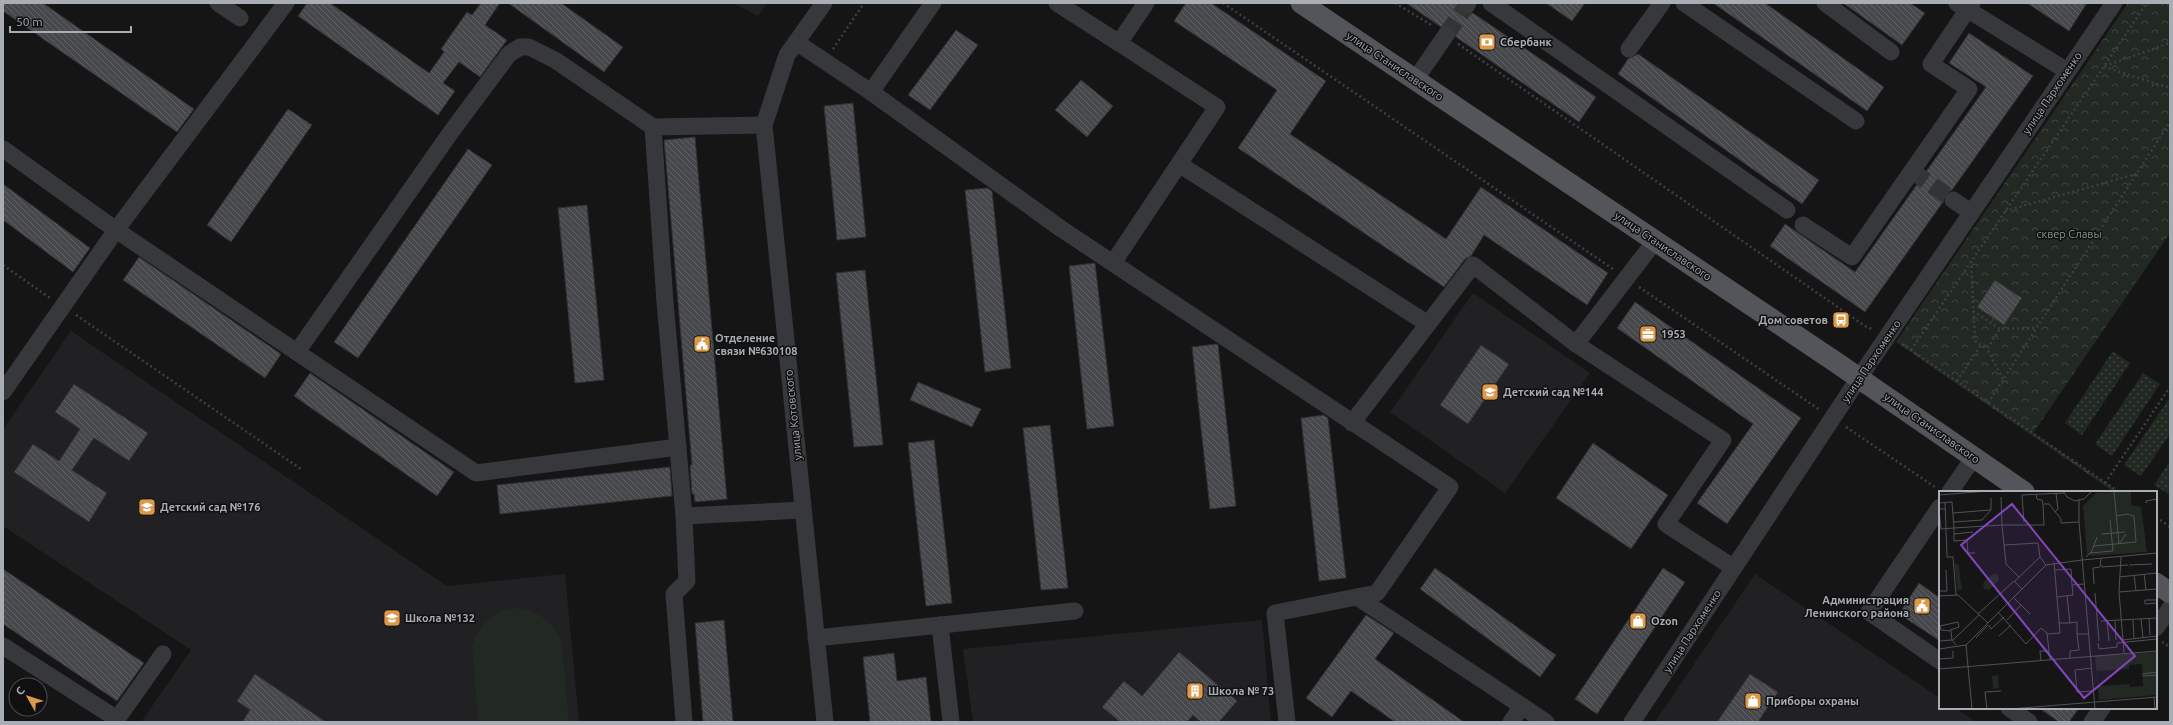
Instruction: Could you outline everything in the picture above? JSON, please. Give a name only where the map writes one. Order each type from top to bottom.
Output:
[{"type":"main road","name":"улица Станиславского","points":[[1302,3],[1859,378],[2023,491]]},
{"type":"main road","points":[[2157,584],[2170,593]]},
{"type":"street","points":[[218,3],[240,18]]},
{"type":"street","points":[[3,392],[116,230],[286,3]]},
{"type":"street","name":"улица Котовского","points":[[824,3],[787,55],[764,125],[825,722]]},
{"type":"street","points":[[871,92],[933,3]]},
{"type":"street","points":[[1058,3],[1217,107],[1113,263]]},
{"type":"street","points":[[1119,43],[1146,3]]},
{"type":"street","points":[[1491,3],[1787,210]]},
{"type":"street","points":[[1629,49],[1662,3]]},
{"type":"street","points":[[1684,3],[1856,121]]},
{"type":"street","points":[[1825,3],[1891,52]]},
{"type":"street","name":"улица Пархоменко","points":[[1632,722],[1888,334],[2114,3]]},
{"type":"street","points":[[1804,225],[1852,257],[1969,89],[1931,64],[1965,5],[2067,71]]},
{"type":"street","points":[[1415,80],[1446,35]]},
{"type":"street","points":[[796,42],[871,92],[1060,228],[1450,487],[1377,593],[1275,613],[1287,722]]},
{"type":"street","points":[[297,352],[451,132],[509,54],[520,47],[529,47],[555,60],[653,127],[764,125]]},
{"type":"street","points":[[653,127],[665,302],[684,516],[687,581],[674,594],[684,722]]},
{"type":"street","points":[[3,149],[116,230],[476,473],[678,447]]},
{"type":"street","points":[[1179,164],[1428,324]]},
{"type":"street","points":[[1953,200],[1971,212]]},
{"type":"street","points":[[1576,344],[1654,240]]},
{"type":"street","points":[[1352,423],[1473,265],[1576,344],[1723,440],[1666,524],[1734,568]]},
{"type":"street","points":[[1951,491],[1974,457]]},
{"type":"street","points":[[1939,508],[1869,612],[1939,660]]},
{"type":"street","points":[[684,516],[803,510]]},
{"type":"street","points":[[1357,596],[1546,722]]},
{"type":"street","points":[[2157,627],[2170,608]]},
{"type":"street","points":[[816,638],[1075,611]]},
{"type":"street","points":[[940,625],[951,722]]},
{"type":"street","points":[[3,646],[117,719],[163,654]]},
{"type":"street","points":[[1511,722],[1522,706]]},
{"type":"street","points":[[2010,709],[2029,722]]},
{"type":"street","points":[[2092,722],[2101,709]]},
{"type":"path","points":[[824,61],[864,3]]},
{"type":"path","points":[[1223,3],[1941,491]]},
{"type":"path","points":[[1395,3],[1446,35],[1865,326],[1888,334],[2117,491]]},
{"type":"path","points":[[1911,350],[2147,3]]},
{"type":"path","points":[[2103,67],[2170,43]]},
{"type":"path","points":[[2103,67],[2170,88]]},
{"type":"path","points":[[1988,403],[2170,122]]},
{"type":"path","points":[[2005,211],[2136,173]]},
{"type":"path","points":[[1971,260],[1974,340],[1987,349],[2003,380]]},
{"type":"path","points":[[3,265],[302,470]]},
{"type":"path","points":[[1973,311],[2000,329],[2037,328]]},
{"type":"path","points":[[1987,349],[2000,329]]},
{"type":"path","points":[[1957,381],[1981,345]]},
{"type":"path","points":[[2105,483],[2170,387]]},
{"type":"path","points":[[2157,518],[2170,527]]},
{"type":"shaded area","points":[[733,3],[767,3],[758,16]]},
{"type":"shaded area","name":"Детский сад №144","points":[[1473,293],[1590,373],[1505,493],[1390,412]]},
{"type":"shaded area","points":[[71,331],[447,586],[565,574],[579,722],[141,722],[191,650],[3,526],[3,429]]},
{"type":"shaded area","points":[[1755,574],[1939,697],[1939,709],[1956,709],[1976,722],[1655,722]]},
{"type":"shaded area","points":[[1262,620],[1271,722],[973,722],[963,649]]},
{"type":"green space","name":"сквер Славы","points":[[2128,3],[2170,3],[2170,233],[2033,433],[2118,491],[2113,491],[1896,342]]},
{"type":"green space","points":[[2113,351],[2130,363],[2082,435],[2065,423]]},
{"type":"green space","points":[[2143,373],[2160,384],[2112,456],[2095,444]]},
{"type":"green space","points":[[2170,397],[2170,434],[2141,476],[2124,465]]},
{"type":"green space","points":[[2170,461],[2170,495],[2154,485]]},
{"type":"green space","points":[[515,608],[531,611],[544,618],[554,628],[562,642],[569,722],[478,722],[472,646],[479,631],[488,620],[500,612]]},
{"type":"building","points":[[3,3],[43,3],[194,109],[177,132],[3,11]]},
{"type":"building","points":[[307,3],[330,3],[429,73],[444,52],[441,49],[467,12],[472,15],[481,3],[500,3],[485,25],[507,40],[480,77],[459,62],[443,83],[455,91],[438,115],[298,16]]},
{"type":"building","points":[[508,3],[561,3],[623,47],[604,72]]},
{"type":"building","points":[[1186,3],[1211,3],[1326,81],[1290,134],[1446,239],[1481,187],[1608,273],[1587,305],[1484,235],[1471,256],[1465,259],[1444,287],[1238,148],[1277,90],[1174,21]]},
{"type":"building","points":[[1406,3],[1458,3],[1458,10],[1462,14],[1468,15],[1473,13],[1596,97],[1579,122],[1456,37],[1455,31],[1451,27],[1446,25],[1441,27]]},
{"type":"building","points":[[1546,3],[1585,3],[1572,21]]},
{"type":"building","points":[[1713,3],[1765,3],[1884,87],[1867,111]]},
{"type":"building","points":[[1843,3],[1910,3],[1925,13],[1902,45]]},
{"type":"building","points":[[2027,3],[2087,3],[2069,31]]},
{"type":"building","points":[[956,30],[978,45],[930,110],[908,95]]},
{"type":"building","points":[[1969,33],[2033,76],[1952,190],[1945,194],[1943,202],[1865,312],[1770,246],[1785,224],[1855,272],[1986,87],[1949,63]]},
{"type":"building","points":[[1638,54],[1819,180],[1802,204],[1618,74],[1628,59]]},
{"type":"building","points":[[1081,80],[1113,106],[1087,137],[1055,110]]},
{"type":"building","points":[[853,103],[866,237],[837,240],[824,106]]},
{"type":"building","points":[[288,109],[312,125],[231,242],[207,225]]},
{"type":"building","points":[[695,137],[727,499],[695,502],[694,494],[692,494],[690,465],[692,465],[664,140]]},
{"type":"building","points":[[468,149],[492,165],[358,358],[334,342]]},
{"type":"building","points":[[3,184],[90,248],[73,272],[3,220]]},
{"type":"building","points":[[987,188],[992,191],[1011,368],[985,372],[965,190]]},
{"type":"building","points":[[587,205],[604,380],[575,383],[558,208]]},
{"type":"building","points":[[139,257],[281,354],[265,378],[123,280]]},
{"type":"building","points":[[1095,263],[1114,426],[1087,429],[1069,266]]},
{"type":"building","points":[[865,270],[883,445],[854,447],[836,273]]},
{"type":"building","points":[[1995,280],[2022,298],[2004,325],[1977,307]]},
{"type":"building","points":[[1635,302],[1801,418],[1727,524],[1697,503],[1753,424],[1617,328]]},
{"type":"building","points":[[1218,345],[1236,506],[1210,509],[1192,347]]},
{"type":"building","points":[[1481,345],[1509,364],[1468,424],[1440,405]]},
{"type":"building","points":[[310,373],[454,472],[437,496],[294,396]]},
{"type":"building","points":[[918,382],[981,409],[972,427],[910,400]]},
{"type":"building","points":[[74,384],[148,433],[129,461],[94,438],[72,470],[107,493],[89,522],[14,472],[33,444],[59,461],[80,429],[55,412]]},
{"type":"building","points":[[1324,415],[1328,418],[1346,578],[1319,581],[1301,418]]},
{"type":"building","points":[[1050,425],[1068,588],[1041,590],[1023,428]]},
{"type":"building","points":[[934,440],[952,603],[926,606],[908,443]]},
{"type":"building","points":[[1593,443],[1668,495],[1631,549],[1556,498]]},
{"type":"building","points":[[670,467],[672,496],[500,514],[497,485]]},
{"type":"building","points":[[1435,568],[1556,655],[1540,677],[1420,589]]},
{"type":"building","points":[[1663,568],[1685,582],[1597,714],[1575,699]]},
{"type":"building","points":[[3,569],[144,663],[117,701],[3,624]]},
{"type":"building","name":"Администрация Ленинского района","points":[[1919,583],[1939,597],[1939,640],[1899,614]]},
{"type":"building","points":[[1366,615],[1394,633],[1375,659],[1464,722],[1395,722],[1351,691],[1332,717],[1306,698]]},
{"type":"building","points":[[724,620],[733,722],[703,722],[695,623]]},
{"type":"building","name":"Школа № 73","points":[[1179,652],[1237,701],[1219,722],[1201,722],[1193,715],[1187,722],[1120,722],[1102,707],[1124,681],[1142,696]]},
{"type":"building","points":[[894,653],[897,681],[926,677],[931,722],[870,722],[863,657]]},
{"type":"building","points":[[255,674],[326,722],[242,722],[250,710],[237,701]]},
{"type":"building","points":[[1750,674],[1778,692],[1758,722],[1717,722]]},
{"type":"building","points":[[2040,709],[2078,709],[2069,722],[2059,722]]},
{"type":"tunnel","points":[[1446,35],[1467,5]]},
{"type":"tunnel","points":[[1912,171],[1953,200]]},
{"type":"place","name":"Сбербанк","points":[[1487,42]]},
{"type":"place","name":"Дом советов","points":[[1841,320]]},
{"type":"place","name":"1953","points":[[1648,334]]},
{"type":"place","name":"Отделение связи №630108","points":[[702,344]]},
{"type":"place","name":"Детский сад №144","points":[[1490,392]]},
{"type":"place","name":"Детский сад №176","points":[[147,507]]},
{"type":"place","name":"Администрация Ленинского района","points":[[1922,606]]},
{"type":"place","name":"Школа №132","points":[[392,618]]},
{"type":"place","name":"Ozon","points":[[1638,621]]},
{"type":"place","name":"Школа № 73","points":[[1195,691]]},
{"type":"place","name":"Приборы охраны","points":[[1753,701]]}]
